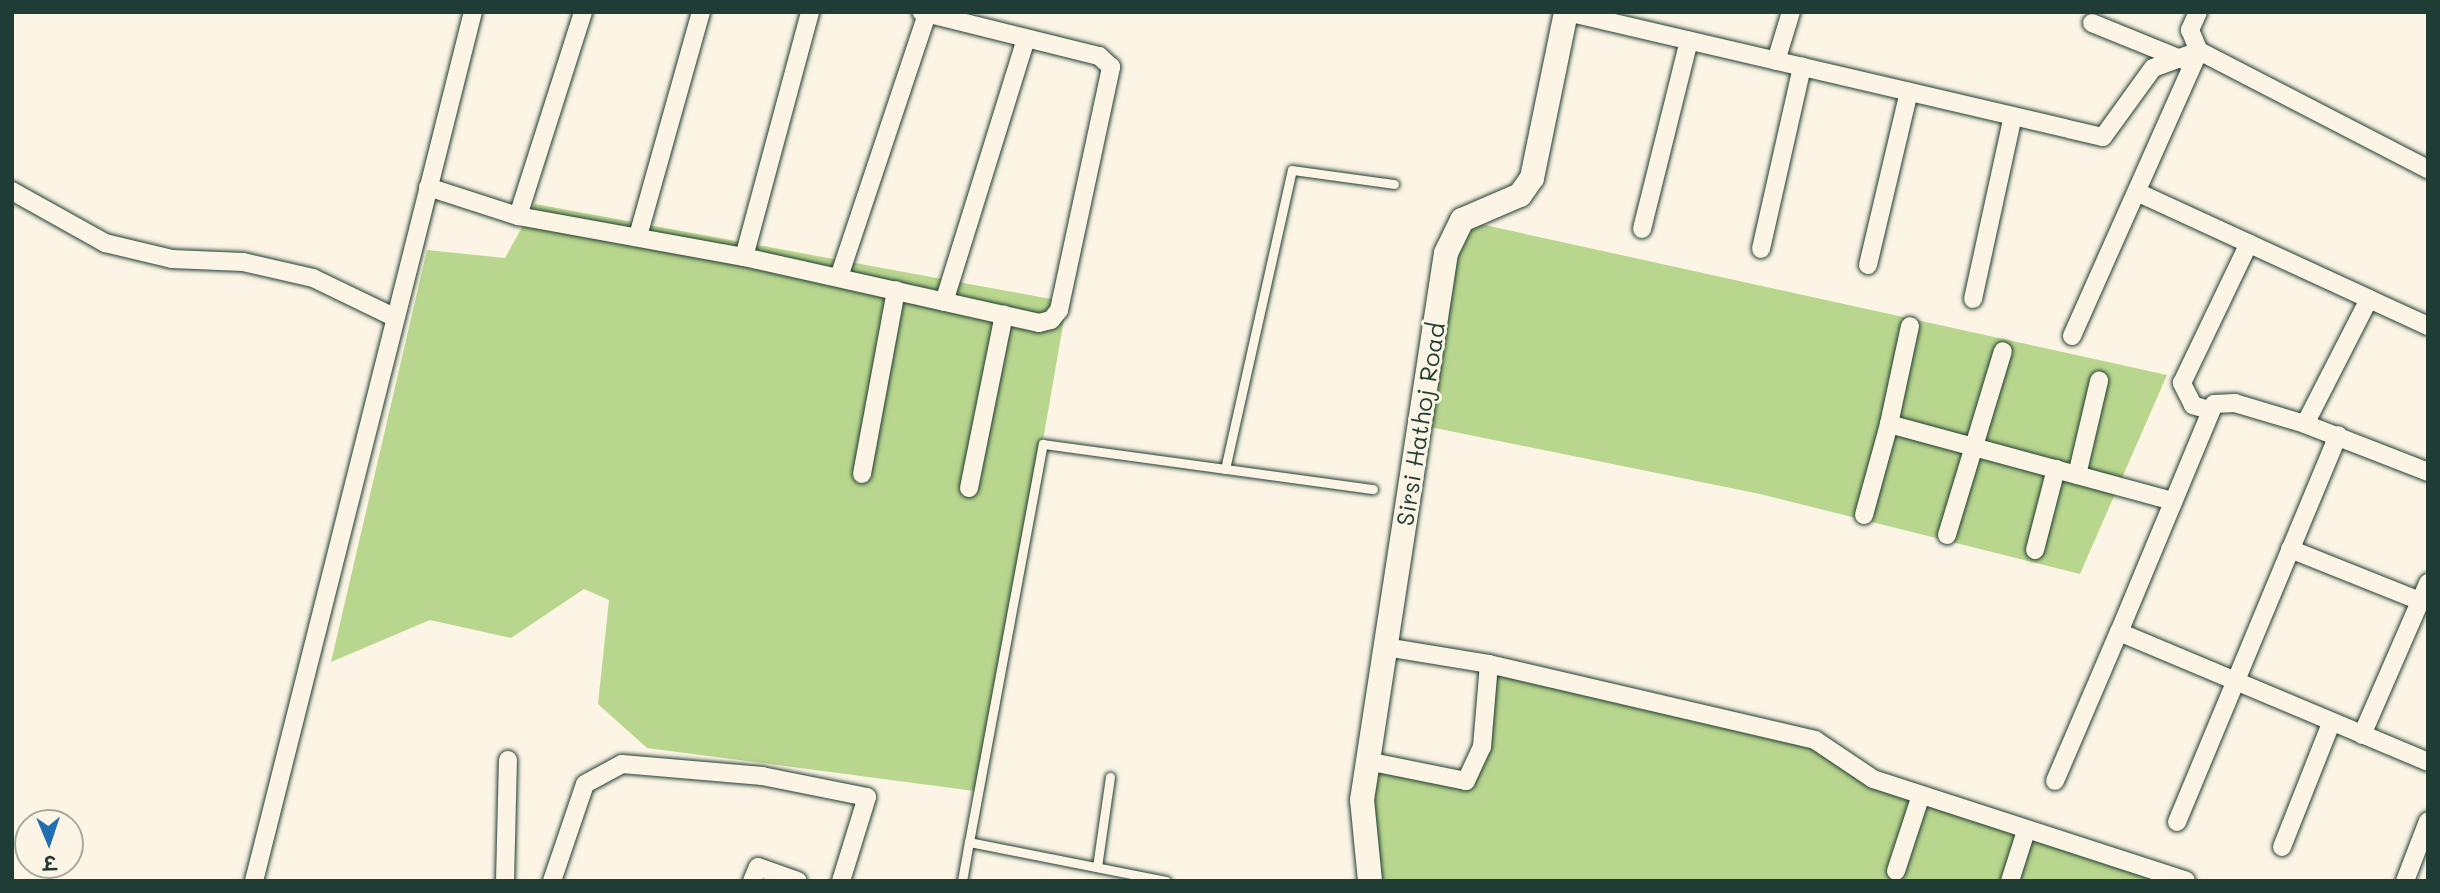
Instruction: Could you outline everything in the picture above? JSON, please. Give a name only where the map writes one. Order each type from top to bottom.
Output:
[{"type":"street","points":[[254,881],[473,12]]},
{"type":"street","points":[[518,216],[583,12]]},
{"type":"street","points":[[638,236],[701,12]]},
{"type":"street","points":[[744,257],[810,12]]},
{"type":"street","points":[[1567,12],[2103,137],[2153,68],[2191,59]]},
{"type":"street","name":"Sirsi Hathoj Road","points":[[1370,881],[1362,800],[1372,762],[1386,647],[1446,253],[1462,219],[1520,195],[1532,178],[1567,12]]},
{"type":"street","points":[[1776,61],[1791,12]]},
{"type":"street","points":[[2072,336],[2139,193],[2191,59],[2190,30],[2199,12]]},
{"type":"street","points":[[428,187],[518,216],[744,257],[1039,323],[1051,320],[1059,310],[1111,82],[1111,68],[1099,56],[1024,42],[924,13],[839,277]]},
{"type":"street","points":[[2092,23],[2191,59],[2427,168]]},
{"type":"street","points":[[1642,229],[1689,41]]},
{"type":"street","points":[[944,302],[1024,42]]},
{"type":"street","points":[[1761,249],[1802,67]]},
{"type":"street","points":[[1868,265],[1909,92]]},
{"type":"street","points":[[1973,299],[2013,116]]},
{"type":"street","points":[[12,191],[105,243],[172,259],[243,262],[313,278],[394,317]]},
{"type":"street","points":[[2139,193],[2428,326]]},
{"type":"street","points":[[2208,410],[2193,405],[2182,383],[2249,243]]},
{"type":"street","points":[[862,474],[896,290]]},
{"type":"street","points":[[2305,424],[2369,299]]},
{"type":"street","points":[[969,488],[1004,315]]},
{"type":"street","points":[[1864,515],[1889,424],[1910,326]]},
{"type":"street","points":[[1947,536],[2003,351]]},
{"type":"street","points":[[2077,475],[2099,381]]},
{"type":"street","points":[[2055,781],[2119,632],[2208,410],[2214,404],[2235,403],[2305,424],[2428,472]]},
{"type":"street","points":[[1889,424],[2172,501]]},
{"type":"street","points":[[2178,822],[2232,680],[2338,435]]},
{"type":"street","points":[[2035,550],[2056,469]]},
{"type":"street","points":[[2290,549],[2420,601]]},
{"type":"street","points":[[2362,735],[2428,583]]},
{"type":"street","points":[[2119,632],[2428,762]]},
{"type":"street","points":[[1386,647],[1489,664],[1815,740],[1873,779],[2026,831],[2138,874],[2186,881]]},
{"type":"street","points":[[1372,762],[1466,781],[1482,747],[1489,664]]},
{"type":"street","points":[[2282,848],[2331,723]]},
{"type":"street","points":[[505,881],[508,760]]},
{"type":"street","points":[[552,881],[584,784],[622,764],[762,776],[867,797],[841,881]]},
{"type":"street","points":[[1896,871],[1921,795]]},
{"type":"street","points":[[2404,881],[2427,825]]},
{"type":"street","points":[[2010,881],[2026,831]]},
{"type":"street","points":[[752,881],[758,867],[798,881]]},
{"type":"lane","points":[[1225,469],[1293,170],[1394,184]]},
{"type":"lane","points":[[962,881],[1043,444],[1373,489]]},
{"type":"lane","points":[[1097,867],[1110,777]]},
{"type":"lane","points":[[969,842],[1166,881]]},
{"type":"green space","points":[[535,204],[1067,302],[982,792],[647,748],[598,704],[609,600],[584,589],[511,638],[430,620],[331,662],[427,250],[505,258]]},
{"type":"green space","points":[[1462,220],[2167,375],[2080,574],[1760,494],[1420,425]]},
{"type":"green space","points":[[1489,664],[1815,740],[1873,779],[2163,881],[1376,881],[1372,762],[1466,781],[1482,747]]}]
